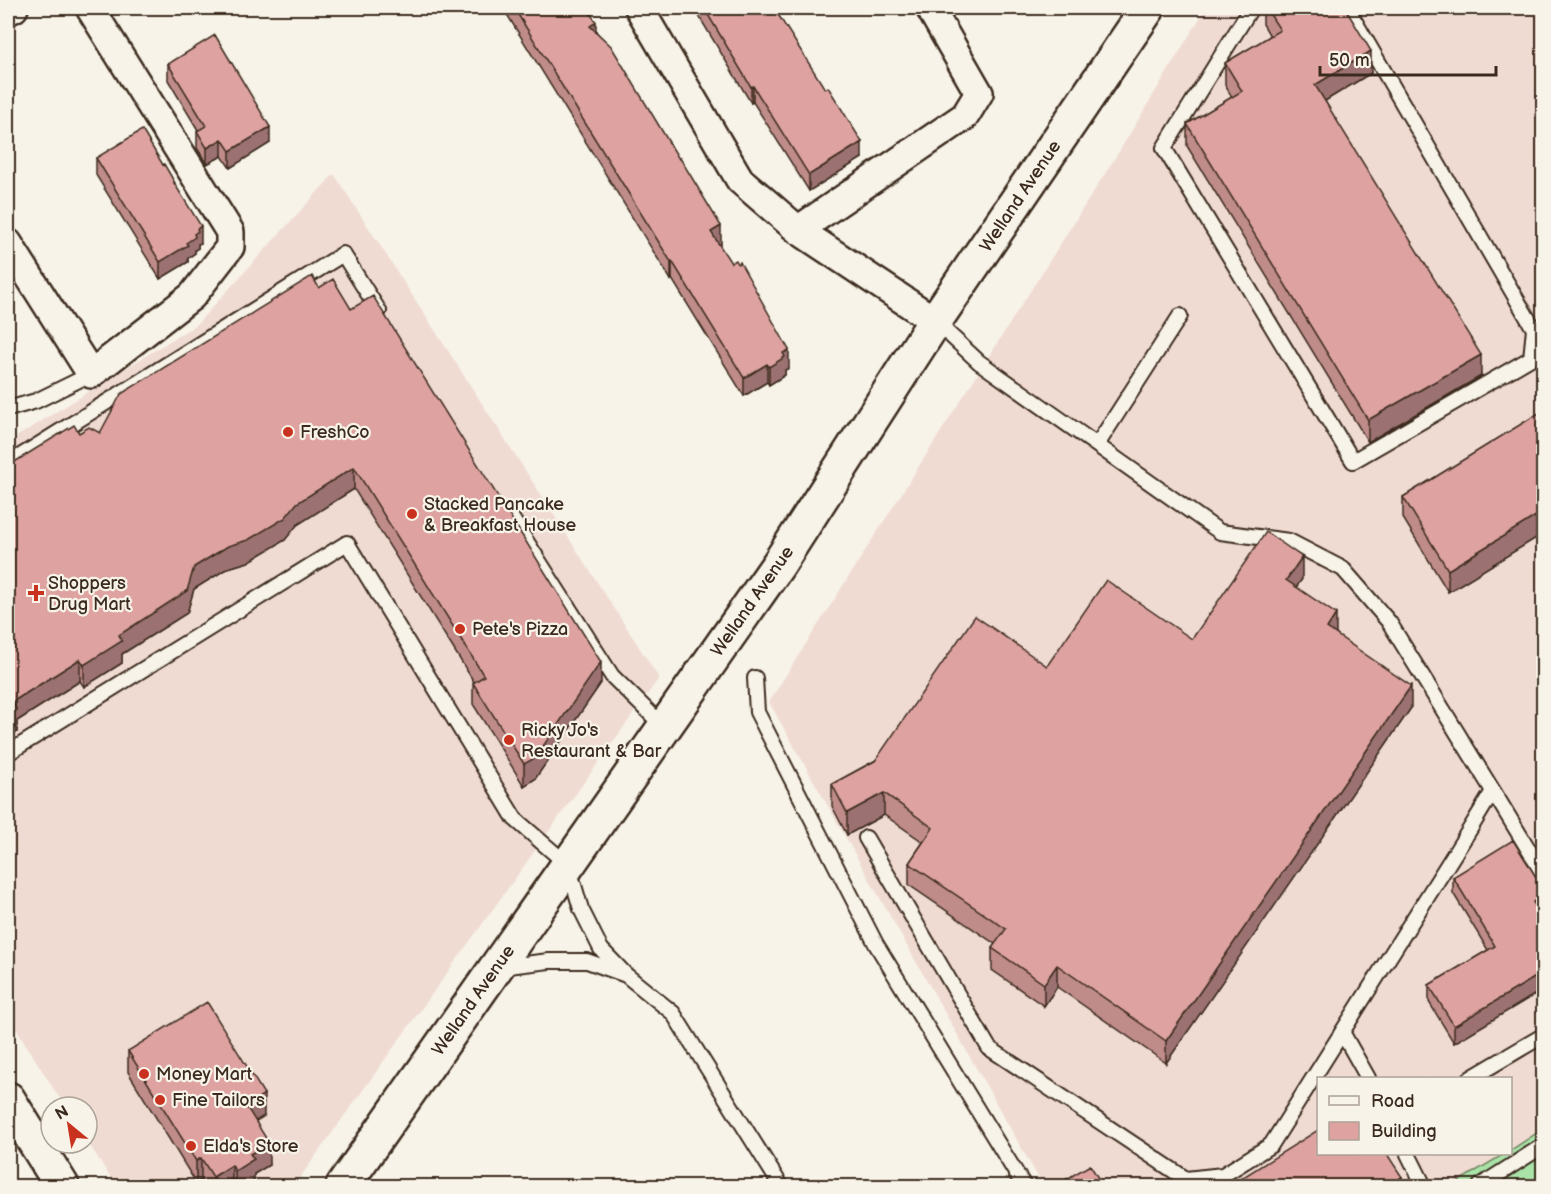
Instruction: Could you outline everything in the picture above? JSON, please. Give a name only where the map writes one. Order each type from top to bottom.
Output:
[{"type":"street","points":[[8,11],[14,8]]},
{"type":"street","points":[[8,243],[91,374],[192,296],[230,247],[230,232],[90,8]]},
{"type":"street","points":[[639,8],[740,180],[798,230],[935,321]]},
{"type":"street","points":[[798,230],[965,116],[979,93],[930,8]]},
{"type":"street","name":"Welland Avenue","points":[[343,1186],[778,565],[935,321],[1148,8]]},
{"type":"street","points":[[8,1100],[62,1186]]},
{"type":"lane","points":[[1251,8],[1164,148],[1353,461],[1531,358],[1534,329],[1347,8]]},
{"type":"lane","points":[[8,464],[343,254],[388,324]]},
{"type":"lane","points":[[1097,445],[1180,316]]},
{"type":"lane","points":[[935,321],[979,362],[1220,532],[1289,541],[1343,569],[1389,622],[1544,875]]},
{"type":"lane","points":[[8,409],[36,401],[91,374]]},
{"type":"lane","points":[[503,505],[612,676],[664,727]]},
{"type":"lane","points":[[8,753],[347,543],[514,819],[567,865],[581,909],[601,949],[626,975],[673,1013],[781,1186]]},
{"type":"lane","points":[[755,678],[757,712],[876,944],[1024,1186]]},
{"type":"lane","points":[[866,838],[989,1048],[1186,1179],[1223,1175],[1271,1145],[1493,791]]},
{"type":"lane","points":[[495,968],[549,961],[587,962],[626,975]]},
{"type":"lane","points":[[1342,1032],[1367,1077]]},
{"type":"lane","points":[[1474,1077],[1544,1035]]},
{"type":"lane","points":[[1480,1186],[1544,1144]]},
{"type":"lane","points":[[1408,1155],[1424,1186]]},
{"type":"shaded area","points":[[1206,8],[1543,8],[1543,1129],[1512,1149],[1512,1077],[1317,1077],[1317,1155],[1502,1155],[1455,1184],[1456,1186],[1043,1186],[769,702],[1120,150]]},
{"type":"shaded area","points":[[334,174],[659,678],[294,1186],[116,1186],[96,1155],[99,1155],[99,1095],[57,1095],[8,1016],[8,432],[13,439],[197,324]]},
{"type":"green space","points":[[1543,1129],[1543,1186],[1456,1186],[1454,1184],[1502,1155],[1512,1155],[1512,1149]]},
{"type":"building","points":[[514,8],[587,8],[596,22],[590,26],[611,46],[721,226],[711,232],[731,263],[736,260],[738,264],[740,262],[789,350],[783,353],[785,357],[769,367],[767,364],[744,378]]},
{"type":"building","points":[[704,8],[774,8],[825,89],[828,87],[862,142],[809,175],[753,86],[751,87]]},
{"type":"building","points":[[1266,8],[1345,8],[1371,51],[1315,85],[1481,355],[1368,420],[1187,124],[1242,91],[1225,63],[1280,30]]},
{"type":"building","points":[[215,35],[270,127],[230,151],[222,139],[207,148],[197,131],[206,126],[168,64]]},
{"type":"building","points":[[142,130],[201,226],[194,234],[195,237],[186,243],[188,245],[160,262],[96,158]]},
{"type":"building","points":[[312,276],[319,288],[333,279],[351,309],[373,296],[601,662],[535,758],[524,764],[473,683],[484,676],[354,467],[297,503],[285,518],[248,540],[228,546],[194,567],[187,591],[119,635],[122,641],[84,665],[80,659],[12,702],[17,710],[8,716],[8,466],[74,425],[79,433],[89,427],[100,433],[121,394]]},
{"type":"building","points":[[1544,410],[1544,511],[1448,570],[1403,497]]},
{"type":"building","points":[[1266,532],[1302,557],[1286,580],[1336,614],[1327,628],[1411,686],[1166,1041],[1057,965],[1044,984],[992,948],[1006,929],[909,863],[933,828],[884,793],[847,813],[832,784],[875,761],[975,616],[1047,666],[1106,580],[1192,639]]},
{"type":"building","points":[[1513,840],[1544,890],[1544,896],[1533,902],[1544,919],[1544,972],[1454,1026],[1429,985],[1495,946],[1453,877]]},
{"type":"building","points":[[207,1002],[264,1094],[246,1106],[269,1143],[250,1154],[254,1159],[235,1171],[232,1165],[213,1177],[201,1158],[196,1161],[128,1051]]},
{"type":"building","points":[[1317,1131],[1317,1155],[1388,1155],[1402,1177],[1387,1186],[1229,1186]]},
{"type":"building","points":[[1090,1165],[1103,1186],[1062,1186],[1060,1183]]},
{"type":"place","name":"FreshCo","points":[[288,432]]},
{"type":"place","name":"Stacked Pancake & Breakfast House","points":[[412,514]]},
{"type":"place","name":"Shoppers Drug Mart","points":[[36,593]]},
{"type":"place","name":"Pete's Pizza","points":[[460,629]]},
{"type":"place","name":"Ricky Jo's Restaurant & Bar","points":[[509,740]]},
{"type":"place","name":"Money Mart","points":[[144,1074]]},
{"type":"place","name":"Fine Tailors","points":[[160,1100]]},
{"type":"place","name":"Elda's Store","points":[[191,1146]]}]
